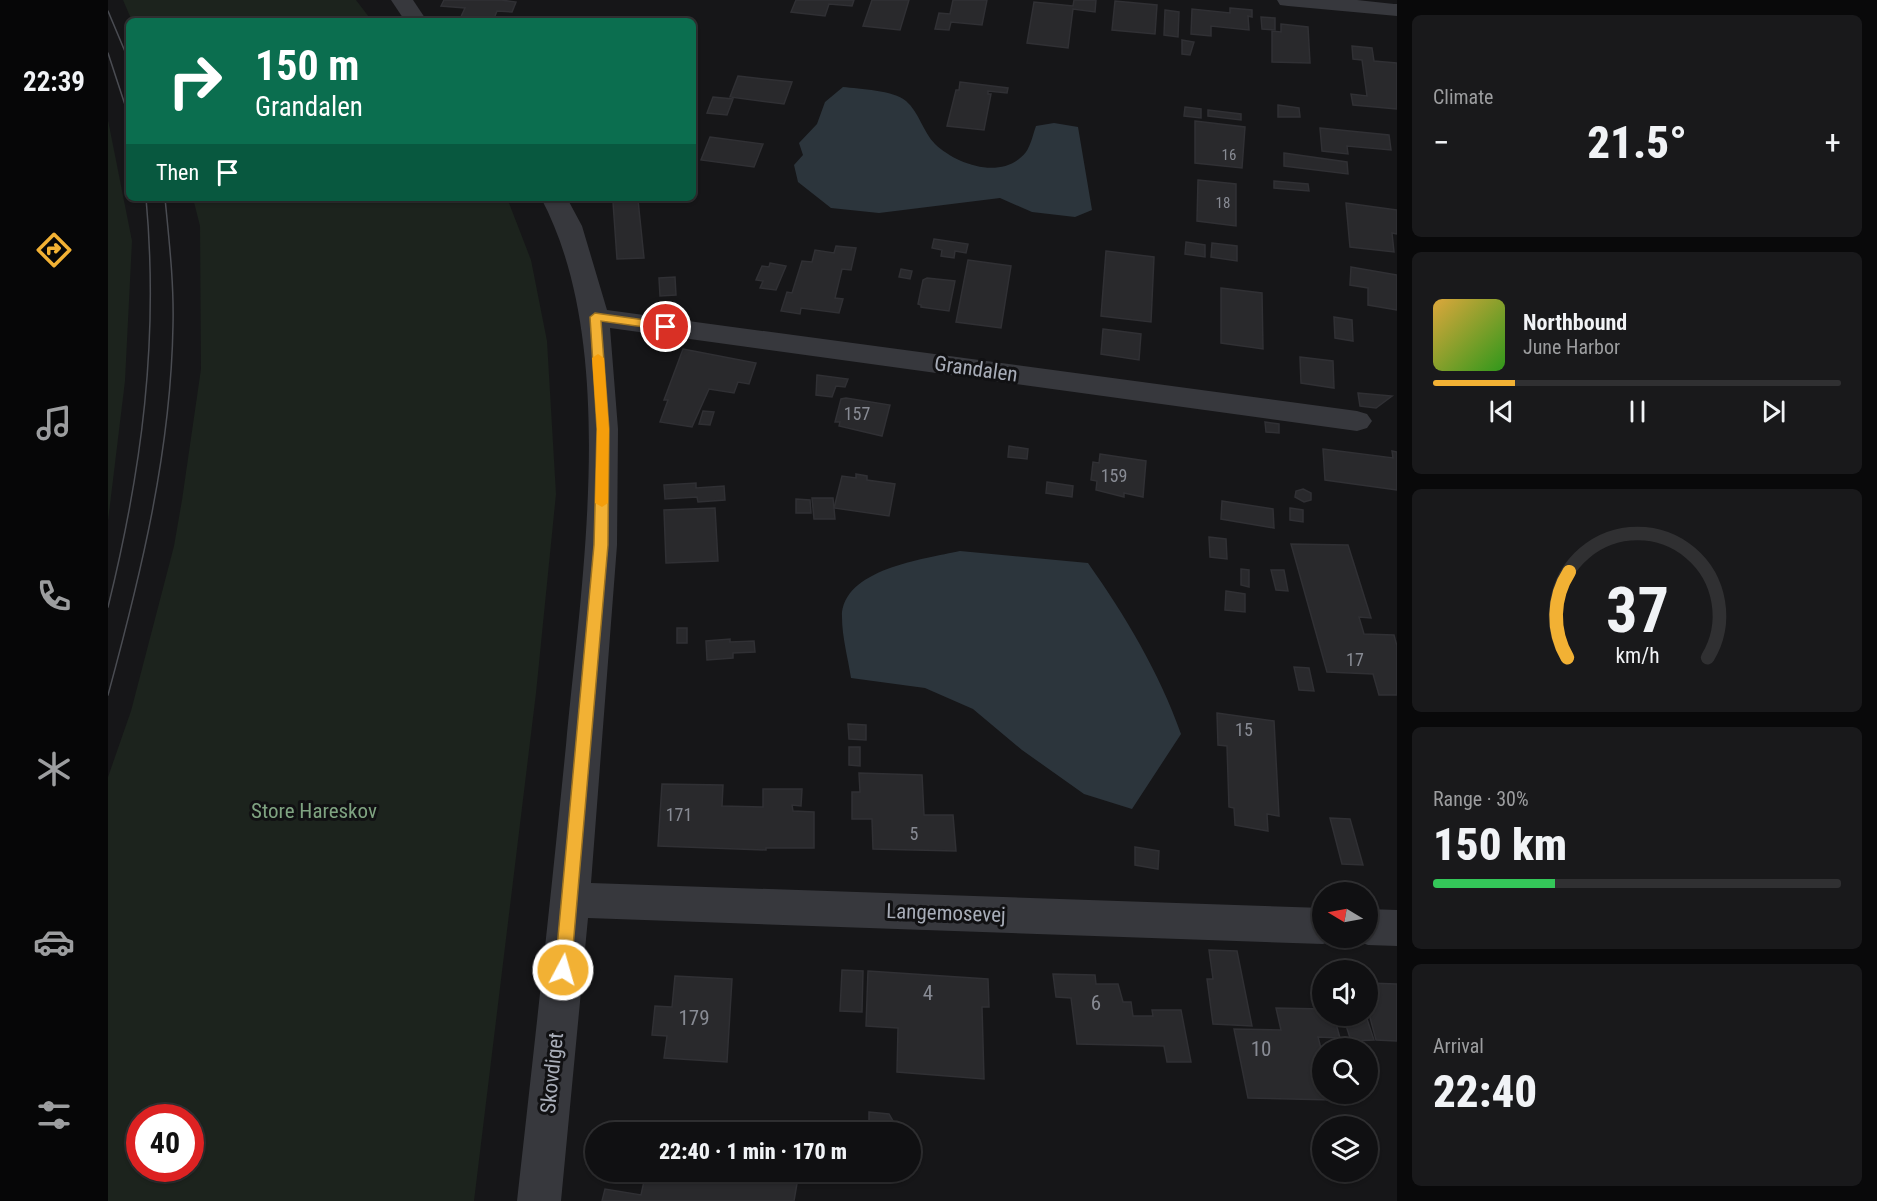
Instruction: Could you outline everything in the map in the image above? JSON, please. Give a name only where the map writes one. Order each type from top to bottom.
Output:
[{"type":"street","points":[[402,0],[415,18]]},
{"type":"street","points":[[1288,0],[1392,8]]},
{"type":"street","name":"Skovdiget","points":[[539,1201],[570,900],[601,545],[603,429],[595,317],[569,226],[556,201]]},
{"type":"street","name":"Grandalen","points":[[595,317],[1357,421]]},
{"type":"street","name":"Langemosevej","points":[[570,900],[1312,926]]},
{"type":"street","points":[[1378,927],[1397,928]]},
{"type":"green space","points":[[123,0],[356,0],[370,18],[131,18]]},
{"type":"green space","points":[[108,120],[132,241],[125,381],[108,521]]},
{"type":"green space","name":"Store Hareskov","points":[[194,201],[508,201],[531,260],[547,341],[556,494],[536,693],[474,1201],[108,1201],[108,777],[131,711],[174,546],[201,369],[200,226]]},
{"type":"shaded area","points":[[843,87],[900,97],[914,111],[927,134],[944,152],[980,167],[1005,166],[1016,161],[1028,149],[1036,126],[1054,123],[1078,127],[1092,210],[1075,217],[1032,212],[1000,198],[879,213],[831,208],[798,182],[794,165],[803,155],[799,143],[817,124],[825,102]]},
{"type":"shaded area","points":[[960,551],[1088,563],[1102,583],[1152,667],[1181,734],[1132,809],[1084,794],[1022,750],[973,709],[925,688],[851,678],[842,617],[846,601],[855,588],[870,577],[888,569]]},
{"type":"building","points":[[444,0],[516,2],[512,12],[497,11],[494,18],[460,18],[465,8],[441,6]]},
{"type":"building","points":[[796,0],[854,0],[852,6],[829,4],[825,16],[791,12]]},
{"type":"building","points":[[872,0],[909,0],[900,30],[863,26]]},
{"type":"building","points":[[953,0],[987,0],[982,25],[951,22],[949,30],[935,29],[939,13],[950,14]]},
{"type":"building","points":[[1074,0],[1096,0],[1095,12],[1073,9],[1068,48],[1027,43],[1034,2],[1073,6]]},
{"type":"building","points":[[1115,1],[1157,5],[1155,34],[1112,30]]},
{"type":"building","points":[[1230,8],[1252,10],[1252,17],[1248,16],[1249,30],[1211,26],[1211,36],[1191,34],[1192,9],[1230,13]]},
{"type":"building","points":[[1165,10],[1179,12],[1178,37],[1164,35]]},
{"type":"building","points":[[1261,17],[1275,18],[1275,30],[1262,29]]},
{"type":"building","points":[[1281,24],[1308,27],[1310,63],[1272,62],[1272,31],[1281,32]]},
{"type":"building","points":[[1182,40],[1194,42],[1190,55],[1182,54]]},
{"type":"building","points":[[1352,46],[1372,48],[1374,61],[1397,63],[1397,109],[1353,105],[1351,94],[1367,96],[1362,60],[1353,59]]},
{"type":"building","points":[[738,76],[792,82],[784,104],[730,97]]},
{"type":"building","points":[[960,82],[1008,88],[1007,93],[988,91],[988,94],[991,94],[984,130],[947,126]]},
{"type":"building","points":[[713,97],[733,99],[727,115],[707,113]]},
{"type":"building","points":[[1278,105],[1299,108],[1300,117],[1278,117]]},
{"type":"building","points":[[1185,107],[1201,109],[1201,118],[1184,116]]},
{"type":"building","points":[[1208,110],[1241,114],[1241,120],[1208,116]]},
{"type":"building","points":[[1195,121],[1245,127],[1242,168],[1195,163]]},
{"type":"building","points":[[1320,128],[1389,135],[1391,150],[1347,146],[1348,154],[1322,151]]},
{"type":"building","points":[[710,137],[763,144],[754,167],[701,160]]},
{"type":"building","points":[[1284,153],[1347,162],[1348,174],[1284,166]]},
{"type":"building","points":[[1198,180],[1236,184],[1236,226],[1197,221]]},
{"type":"building","points":[[1274,181],[1308,184],[1309,191],[1274,188]]},
{"type":"building","points":[[638,201],[644,258],[617,259],[613,202]]},
{"type":"building","points":[[1346,203],[1397,210],[1397,234],[1392,233],[1394,252],[1350,247]]},
{"type":"building","points":[[934,239],[968,244],[966,253],[955,251],[954,258],[941,256],[942,250],[932,248]]},
{"type":"building","points":[[1186,242],[1205,245],[1205,257],[1185,254]]},
{"type":"building","points":[[1212,243],[1237,246],[1237,261],[1211,257]]},
{"type":"building","points":[[836,246],[856,248],[851,270],[842,269],[835,298],[843,299],[839,313],[801,308],[800,314],[781,311],[787,292],[792,293],[802,261],[812,262],[815,250],[834,253]]},
{"type":"building","points":[[1106,251],[1154,257],[1151,322],[1101,316]]},
{"type":"building","points":[[968,260],[1011,266],[1001,328],[956,322]]},
{"type":"building","points":[[770,263],[786,266],[776,290],[760,288],[763,281],[756,280],[762,266],[769,267]]},
{"type":"building","points":[[1351,267],[1397,275],[1397,310],[1368,305],[1368,288],[1350,285]]},
{"type":"building","points":[[901,269],[912,271],[910,279],[899,277]]},
{"type":"building","points":[[675,277],[676,295],[660,296],[659,278]]},
{"type":"building","points":[[927,278],[955,281],[949,311],[921,307],[918,304],[923,280]]},
{"type":"building","points":[[1221,288],[1262,293],[1263,349],[1221,343]]},
{"type":"building","points":[[1334,317],[1352,320],[1353,341],[1335,338]]},
{"type":"building","points":[[1103,329],[1141,334],[1139,360],[1101,354]]},
{"type":"building","points":[[683,349],[756,363],[749,384],[738,382],[734,393],[709,389],[692,427],[660,422],[668,400],[664,400]]},
{"type":"building","points":[[1300,357],[1333,361],[1334,388],[1301,383]]},
{"type":"building","points":[[817,375],[848,379],[845,387],[836,386],[832,397],[816,395]]},
{"type":"building","points":[[1358,393],[1392,396],[1376,408],[1360,406]]},
{"type":"building","points":[[841,399],[890,405],[882,436],[839,426],[840,422],[835,422]]},
{"type":"building","points":[[703,411],[714,412],[710,425],[699,424]]},
{"type":"building","points":[[1265,422],[1279,424],[1279,433],[1266,432]]},
{"type":"building","points":[[1009,446],[1028,449],[1027,459],[1008,457]]},
{"type":"building","points":[[1323,449],[1393,458],[1392,451],[1397,452],[1397,490],[1325,480]]},
{"type":"building","points":[[1100,454],[1146,461],[1143,497],[1124,493],[1124,497],[1096,490],[1097,481],[1091,480],[1093,462],[1099,463]]},
{"type":"building","points":[[856,474],[867,476],[867,480],[895,484],[889,516],[834,508],[842,476],[856,478]]},
{"type":"building","points":[[1047,482],[1073,486],[1072,497],[1046,493]]},
{"type":"building","points":[[696,483],[696,488],[724,486],[725,500],[698,502],[697,497],[665,499],[664,485]]},
{"type":"building","points":[[1303,489],[1311,493],[1311,500],[1304,502],[1295,497],[1296,491]]},
{"type":"building","points":[[812,498],[833,498],[835,519],[814,519]]},
{"type":"building","points":[[796,499],[810,500],[811,513],[796,513]]},
{"type":"building","points":[[1222,501],[1273,509],[1274,528],[1221,519]]},
{"type":"building","points":[[715,508],[718,561],[666,563],[664,510]]},
{"type":"building","points":[[1290,508],[1303,510],[1303,522],[1290,520]]},
{"type":"building","points":[[1209,537],[1226,539],[1227,559],[1210,557]]},
{"type":"building","points":[[1291,544],[1348,545],[1371,618],[1359,617],[1364,634],[1394,635],[1397,646],[1397,695],[1379,695],[1373,674],[1327,672]]},
{"type":"building","points":[[1241,569],[1249,570],[1249,587],[1241,585]]},
{"type":"building","points":[[1271,570],[1284,570],[1288,591],[1276,590]]},
{"type":"building","points":[[1226,591],[1245,594],[1245,612],[1225,610]]},
{"type":"building","points":[[677,628],[687,628],[687,643],[677,643]]},
{"type":"building","points":[[730,639],[730,642],[754,641],[755,652],[733,653],[733,658],[707,660],[706,641]]},
{"type":"building","points":[[1294,667],[1309,668],[1314,691],[1299,690]]},
{"type":"building","points":[[1217,713],[1274,721],[1279,816],[1267,814],[1268,831],[1235,825],[1234,808],[1229,807],[1227,746],[1218,745]]},
{"type":"building","points":[[848,724],[866,725],[866,740],[849,739]]},
{"type":"building","points":[[849,747],[860,747],[860,766],[849,765]]},
{"type":"building","points":[[859,773],[922,775],[924,815],[953,815],[956,851],[873,849],[872,819],[852,819],[852,792],[860,792]]},
{"type":"building","points":[[662,784],[723,785],[722,806],[763,807],[763,789],[802,789],[801,806],[792,805],[793,811],[814,812],[814,848],[766,848],[766,850],[658,846]]},
{"type":"building","points":[[1330,818],[1350,819],[1363,865],[1342,864]]},
{"type":"building","points":[[1135,847],[1159,851],[1158,869],[1135,865]]},
{"type":"building","points":[[1209,950],[1237,951],[1252,1026],[1213,1024],[1207,979],[1213,979]]},
{"type":"building","points":[[842,970],[863,971],[862,1012],[840,1011]]},
{"type":"building","points":[[868,971],[988,979],[989,1007],[982,1007],[984,1079],[897,1072],[898,1028],[866,1026]]},
{"type":"building","points":[[1053,974],[1095,975],[1096,984],[1118,984],[1123,1002],[1131,1002],[1133,1016],[1153,1016],[1152,1010],[1181,1010],[1191,1062],[1167,1062],[1164,1046],[1077,1044],[1071,998],[1056,997]]},
{"type":"building","points":[[675,976],[732,979],[727,1062],[664,1058],[667,1036],[652,1035],[655,1006],[672,1007]]},
{"type":"building","points":[[1378,983],[1397,984],[1397,1041],[1375,1038],[1372,1026],[1378,1026]]},
{"type":"building","points":[[1276,1008],[1312,1009],[1312,1026],[1337,1026],[1340,1038],[1312,1038],[1312,1100],[1248,1098],[1234,1029],[1281,1030]]},
{"type":"building","points":[[1346,1026],[1369,1026],[1373,1038],[1350,1038]]},
{"type":"building","points":[[869,1112],[889,1114],[894,1122],[869,1122]]},
{"type":"building","points":[[644,1182],[797,1182],[794,1201],[602,1201],[605,1189],[641,1195]]},
{"type":"tram line","points":[[108,11],[126,54]]},
{"type":"tram line","points":[[108,53],[126,108]]},
{"type":"tram line","points":[[108,607],[130,505],[145,404],[150,302],[146,201]]},
{"type":"tram line","points":[[108,695],[143,558],[167,419],[173,309],[165,201]]},
{"type":"slow traffic","points":[[598,358],[603,429],[602,503]]},
{"type":"route","points":[[563,970],[601,545],[603,429],[595,317],[666,327]]}]
